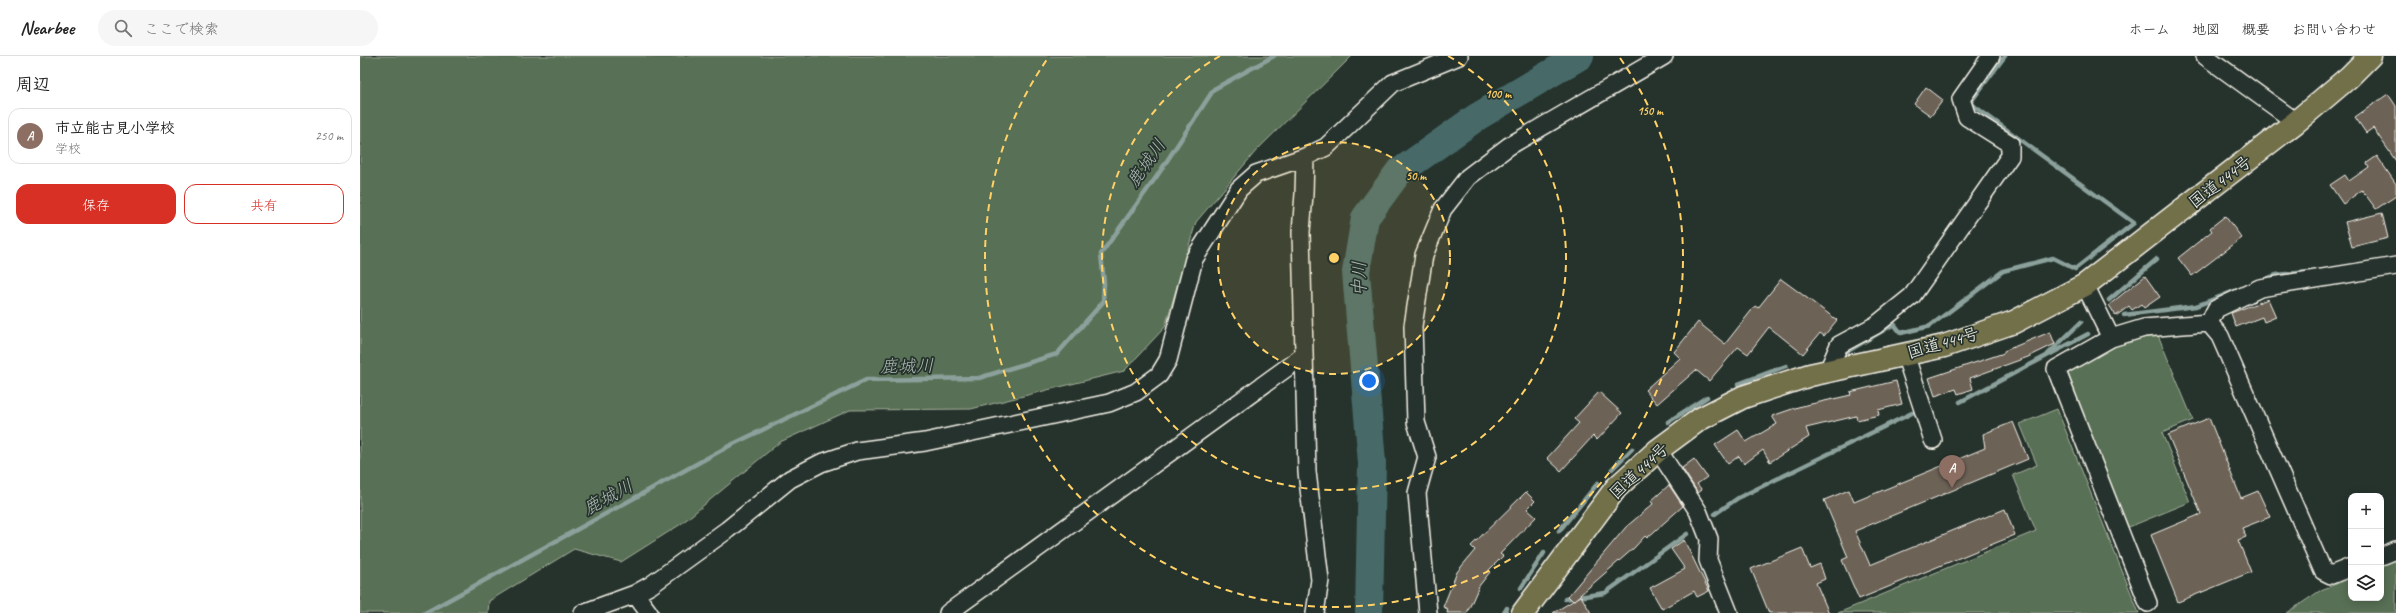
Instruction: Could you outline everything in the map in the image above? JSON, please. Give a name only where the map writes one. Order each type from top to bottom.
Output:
[{"type":"highway","name":"国道444号","points":[[1523,613],[1616,488],[1658,450],[1700,419],[1743,397],[1828,371],[1944,346],[2014,322],[2085,284],[2296,122],[2349,77],[2370,56]]},
{"type":"street","points":[[584,613],[635,594],[651,585],[726,530],[790,479],[821,463],[857,451],[925,442],[1108,403],[1136,392],[1159,375],[1168,360],[1194,259],[1239,189],[1256,174],[1305,157],[1326,147],[1393,83],[1459,56]]},
{"type":"street","points":[[1428,613],[1417,492],[1427,457],[1416,422],[1413,326],[1424,255],[1443,209],[1468,177],[1509,146],[1664,56]]},
{"type":"street","points":[[1828,371],[1839,345],[1876,325],[1912,296],[2010,156],[2010,144],[1967,117],[1961,99],[1991,56]]},
{"type":"street","points":[[2205,56],[2296,122]]},
{"type":"street","points":[[1305,157],[1304,194],[1300,232],[1307,472],[1320,580],[1315,613]]},
{"type":"street","points":[[2209,323],[2216,308],[2260,288],[2396,266]]},
{"type":"street","points":[[2085,284],[2111,338]]},
{"type":"street","points":[[2148,603],[2056,369],[2111,338],[2144,328],[2209,323]]},
{"type":"street","points":[[2209,323],[2220,336],[2323,571],[2331,575],[2348,568]]},
{"type":"street","points":[[1905,354],[1933,440]]},
{"type":"street","points":[[948,613],[1303,356]]},
{"type":"street","points":[[1658,450],[1698,511],[1708,540],[1708,560],[1728,613]]},
{"type":"street","points":[[2384,555],[2396,550]]},
{"type":"street","points":[[635,594],[649,613]]},
{"type":"green space","points":[[360,56],[1352,56],[1256,151],[1196,222],[1165,327],[1124,371],[971,409],[850,410],[780,442],[681,524],[621,562],[574,549],[489,601],[488,613],[360,613]]},
{"type":"green space","points":[[2158,335],[2193,420],[2162,433],[2190,502],[2124,529],[2063,372],[2121,342]]},
{"type":"green space","points":[[2057,409],[2139,613],[1838,613],[2036,531],[2013,475],[2037,465],[2020,424]]},
{"type":"green space","points":[[2396,560],[2396,613],[2287,613],[2321,590],[2348,579],[2348,601],[2384,601],[2384,565]]},
{"type":"building","points":[[1926,87],[1943,100],[1931,116],[1914,104]]},
{"type":"building","points":[[2388,94],[2396,106],[2396,161],[2373,128],[2366,133],[2355,117]]},
{"type":"building","points":[[2377,156],[2396,184],[2396,196],[2376,209],[2362,190],[2343,204],[2330,185],[2345,175],[2349,181],[2369,167],[2367,163]]},
{"type":"building","points":[[2382,213],[2388,238],[2352,247],[2345,222]]},
{"type":"building","points":[[2225,216],[2242,238],[2192,276],[2178,258],[2212,231],[2210,228]]},
{"type":"building","points":[[2145,276],[2160,297],[2144,308],[2141,304],[2132,310],[2129,306],[2116,316],[2109,305]]},
{"type":"building","points":[[1781,279],[1837,320],[1824,336],[1820,333],[1803,354],[1769,327],[1748,354],[1738,347],[1709,381],[1696,370],[1657,404],[1645,390],[1680,358],[1674,352],[1698,322],[1725,344],[1755,306],[1758,308]]},
{"type":"building","points":[[2268,299],[2276,317],[2264,322],[2262,317],[2236,327],[2231,313]]},
{"type":"building","points":[[2050,332],[2055,344],[2028,357],[1970,378],[1973,389],[1958,394],[1956,389],[1935,396],[1929,378],[2004,353],[2004,351]]},
{"type":"building","points":[[1896,381],[1902,404],[1878,410],[1879,415],[1857,420],[1856,416],[1806,428],[1809,437],[1770,462],[1763,450],[1744,464],[1739,456],[1728,464],[1715,445],[1738,430],[1746,442],[1777,424],[1772,416],[1798,407],[1851,395],[1850,392]]},
{"type":"building","points":[[1599,392],[1622,413],[1597,440],[1593,436],[1561,471],[1547,458],[1579,423],[1574,419]]},
{"type":"building","points":[[2209,418],[2241,498],[2258,491],[2270,517],[2242,528],[2246,537],[2238,540],[2251,572],[2178,602],[2151,535],[2201,514],[2168,435]]},
{"type":"building","points":[[2013,422],[2028,459],[1855,531],[1870,565],[2005,509],[2015,535],[1859,599],[1842,560],[1848,557],[1824,500],[1849,490],[1854,502],[1932,470],[1985,448],[1983,434]]},
{"type":"building","points":[[1694,459],[1707,477],[1697,484],[1702,490],[1698,493],[1682,468]]},
{"type":"building","points":[[1669,485],[1683,506],[1647,538],[1645,536],[1634,548],[1573,601],[1568,596],[1626,527],[1653,504],[1651,501]]},
{"type":"building","points":[[1526,492],[1535,501],[1527,509],[1536,517],[1500,554],[1503,556],[1488,571],[1490,572],[1479,586],[1467,613],[1447,613],[1448,609],[1443,607],[1457,572],[1475,550],[1471,546]]},
{"type":"building","points":[[1684,540],[1709,591],[1697,597],[1694,591],[1662,609],[1650,588],[1685,569],[1671,549]]},
{"type":"building","points":[[1802,548],[1810,568],[1820,564],[1825,579],[1816,583],[1829,613],[1769,613],[1751,569]]},
{"type":"building","points":[[1581,596],[1591,613],[1553,613]]},
{"type":"waterway","name":"鹿城川","points":[[425,613],[729,446],[866,380],[979,378],[1057,354],[1103,302],[1104,283],[1101,254],[1157,176],[1214,89],[1274,56]]},
{"type":"waterway","name":"中川","points":[[1369,613],[1372,463],[1356,272],[1365,218],[1398,173],[1477,117],[1580,56]]},
{"type":"waterway","points":[[1848,351],[1894,324],[1901,333],[1930,326],[2003,271],[2053,258],[2075,269],[2134,223],[1970,103],[2005,56]]},
{"type":"waterway","points":[[2109,300],[2157,259]]},
{"type":"waterway","points":[[2263,280],[2276,275],[2308,272]]},
{"type":"waterway","points":[[2124,315],[2196,306],[2237,290]]},
{"type":"waterway","points":[[2048,354],[2081,322]]},
{"type":"waterway","points":[[1960,402],[2088,334]]},
{"type":"waterway","points":[[1738,384],[1786,366]]},
{"type":"waterway","points":[[1668,422],[1707,397]]},
{"type":"waterway","points":[[1715,514],[1738,498],[1912,413]]},
{"type":"waterway","points":[[1612,469],[1632,449]]},
{"type":"waterway","points":[[1559,531],[1598,483]]},
{"type":"waterway","points":[[1565,599],[1605,593],[1687,534]]},
{"type":"waterway","points":[[1521,588],[1544,553]]},
{"type":"waterway","points":[[1504,613],[1507,608]]},
{"type":"place","name":"市立能古見小学校","points":[[1952,488]]}]
